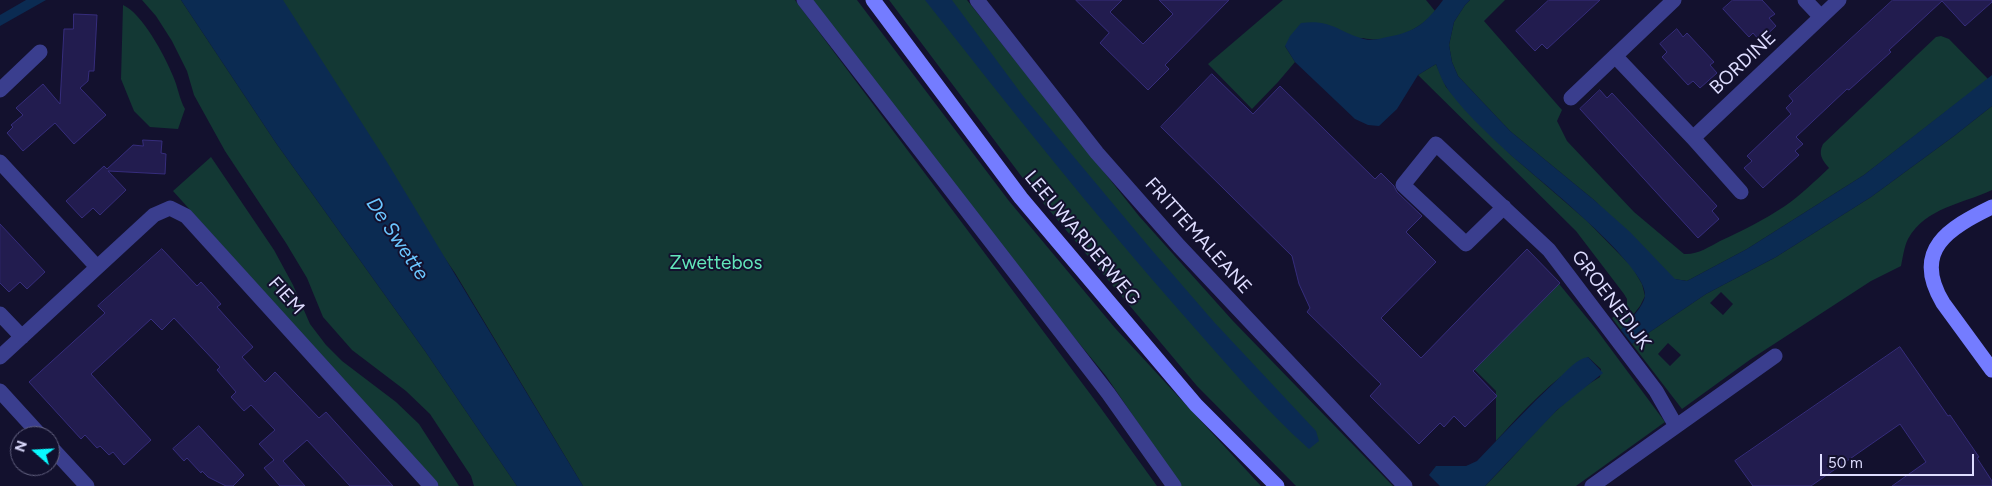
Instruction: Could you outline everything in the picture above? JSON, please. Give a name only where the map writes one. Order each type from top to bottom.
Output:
[{"type":"main road","name":"LEEUWARDERWEG","points":[[873,0],[1021,198],[1196,405],[1277,486]]},
{"type":"main road","points":[[1992,207],[1965,220],[1945,235],[1934,254],[1931,267],[1932,281],[1936,292],[1992,370]]},
{"type":"street","points":[[804,0],[1108,393],[1174,486]]},
{"type":"street","name":"FRITTEMALEANE","points":[[977,0],[1042,85],[1178,246],[1405,486]]},
{"type":"street","points":[[1571,98],[1674,0]]},
{"type":"street","points":[[1805,0],[1821,17]]},
{"type":"street","name":"BORDINE","points":[[1693,138],[1839,0]]},
{"type":"street","points":[[0,90],[40,52]]},
{"type":"street","points":[[1616,56],[1741,192]]},
{"type":"street","name":"GROENEDIJK","points":[[1504,208],[1466,244],[1402,185],[1436,144],[1549,250],[1656,391],[1676,426]]},
{"type":"street","points":[[0,162],[97,267]]},
{"type":"street","name":"FIEM","points":[[0,358],[154,214],[170,208],[186,216],[431,486]]},
{"type":"street","points":[[0,314],[22,337]]},
{"type":"street","points":[[1592,486],[1775,356]]},
{"type":"street","points":[[0,391],[32,426]]},
{"type":"street","points":[[60,457],[87,486]]},
{"type":"green space","points":[[142,0],[181,0],[276,143],[425,351],[517,486],[474,486],[471,476],[430,414],[406,391],[352,350],[323,317],[307,278],[225,151],[194,95],[187,71],[172,41],[156,16]]},
{"type":"green space","name":"Zwettebos","points":[[266,0],[795,0],[1157,486],[583,486],[455,273]]},
{"type":"green space","points":[[812,0],[857,0],[1009,201],[1115,328],[1261,486],[1181,486],[1106,376],[980,223]]},
{"type":"green space","points":[[889,0],[967,0],[1139,216],[1233,321],[1393,486],[1296,486],[1197,386],[1028,185]]},
{"type":"green space","points":[[1283,0],[1426,0],[1435,11],[1429,18],[1412,30],[1393,37],[1285,46],[1295,62],[1252,109],[1208,64]]},
{"type":"green space","points":[[1470,0],[1505,0],[1484,21],[1562,110],[1557,121],[1567,141],[1634,212],[1684,254],[1703,250],[1753,225],[1785,206],[1802,193],[1829,168],[1822,157],[1823,144],[1936,37],[1941,36],[1949,39],[1988,79],[1864,175],[1747,249],[1687,281],[1674,279],[1594,200],[1510,131],[1458,76],[1452,62],[1449,45],[1454,22]]},
{"type":"green space","points":[[123,5],[138,17],[145,26],[159,47],[175,80],[185,109],[178,129],[150,127],[134,111],[121,79]]},
{"type":"green space","points":[[1436,64],[1446,87],[1475,119],[1511,155],[1587,221],[1632,267],[1642,284],[1645,296],[1640,306],[1621,330],[1612,318],[1627,307],[1627,299],[1624,294],[1576,231],[1418,75]]},
{"type":"green space","points":[[1992,106],[1992,190],[1946,208],[1925,220],[1908,239],[1901,266],[1871,281],[1751,359],[1682,409],[1632,344],[1706,294],[1776,257],[1871,197]],"holes":[[[1721,292],[1733,304],[1723,315],[1710,303]],[[1668,343],[1681,355],[1670,366],[1658,354]]]},
{"type":"green space","points":[[211,157],[274,250],[293,285],[310,324],[326,345],[342,361],[396,402],[419,424],[459,486],[439,486],[173,191]]},
{"type":"green space","points":[[1551,274],[1596,329],[1665,422],[1576,486],[1485,486],[1553,414],[1583,388],[1600,377],[1601,369],[1588,357],[1551,385],[1496,441],[1496,391],[1465,360]]},
{"type":"water","points":[[26,0],[46,0],[0,26],[0,15]]},
{"type":"water","name":"De Swette","points":[[181,0],[283,0],[387,162],[583,486],[517,486],[425,351],[276,143]]},
{"type":"water","points":[[925,0],[952,0],[1023,96],[1214,322],[1316,431],[1319,441],[1309,449],[1276,418],[1230,368],[1085,200]]},
{"type":"water","points":[[1443,0],[1470,0],[1454,22],[1449,45],[1452,62],[1458,76],[1510,131],[1630,232],[1675,279],[1687,281],[1747,249],[1864,175],[1992,75],[1992,106],[1871,197],[1776,257],[1706,294],[1632,344],[1621,330],[1638,310],[1645,296],[1641,283],[1629,265],[1590,223],[1513,157],[1469,115],[1445,85],[1436,64],[1418,75],[1397,109],[1379,126],[1368,125],[1355,119],[1295,62],[1285,46],[1290,36],[1301,23],[1328,24],[1367,40],[1397,35],[1420,25]]},
{"type":"water","points":[[1588,357],[1603,373],[1557,410],[1485,486],[1440,486],[1429,475],[1436,466],[1466,466],[1477,461],[1575,363]]},
{"type":"building","points":[[1076,0],[1122,0],[1110,12],[1143,44],[1173,14],[1159,0],[1229,0],[1165,65],[1169,69],[1148,90],[1100,43],[1109,33]]},
{"type":"building","points":[[1549,0],[1600,0],[1547,49],[1542,44],[1535,51],[1516,31]]},
{"type":"building","points":[[1733,0],[1762,0],[1775,14],[1769,18],[1776,26],[1760,41],[1753,33],[1749,37],[1723,9]]},
{"type":"building","points":[[1893,0],[1992,0],[1992,2],[1965,26],[1942,1],[1889,50],[1891,52],[1849,90],[1847,89],[1796,137],[1803,144],[1795,151],[1799,155],[1763,188],[1744,168],[1752,161],[1747,156],[1791,114],[1786,108],[1793,101],[1789,96]]},
{"type":"building","points":[[74,14],[97,15],[94,71],[89,71],[88,81],[80,88],[106,115],[74,144],[55,123],[23,151],[7,133],[13,127],[11,125],[23,115],[16,108],[43,84],[60,104],[64,29],[73,29]]},
{"type":"building","points":[[1677,29],[1683,37],[1687,33],[1714,62],[1710,65],[1717,73],[1700,88],[1693,81],[1688,85],[1662,57],[1667,52],[1660,44]]},
{"type":"building","points":[[1212,74],[1253,114],[1280,86],[1375,179],[1381,173],[1394,186],[1397,192],[1422,216],[1406,232],[1436,262],[1381,318],[1421,358],[1527,249],[1560,283],[1473,371],[1497,396],[1465,427],[1454,416],[1444,427],[1440,423],[1419,444],[1370,396],[1381,384],[1307,312],[1310,308],[1299,284],[1292,256],[1161,127]]},
{"type":"building","points":[[1600,90],[1607,98],[1612,93],[1717,206],[1712,211],[1719,219],[1698,238],[1580,109]]},
{"type":"building","points":[[143,140],[162,141],[161,153],[166,154],[165,174],[108,171],[126,190],[100,215],[93,208],[82,218],[66,201],[104,166],[107,169],[133,145],[143,146]]},
{"type":"building","points":[[0,224],[45,272],[27,289],[20,282],[9,292],[0,283]]},
{"type":"building","points":[[162,249],[197,286],[201,282],[221,304],[217,307],[253,347],[242,357],[265,382],[275,372],[319,418],[326,412],[393,486],[350,486],[307,440],[283,461],[305,486],[280,486],[264,468],[274,460],[259,444],[275,430],[251,405],[244,411],[231,397],[236,392],[217,370],[220,367],[174,318],[162,330],[151,319],[91,374],[151,440],[124,465],[113,452],[109,455],[100,446],[97,448],[85,435],[81,439],[29,382],[105,313],[98,306]]},
{"type":"building","points":[[1900,347],[1979,457],[1977,458],[1992,481],[1992,486],[1892,486],[1926,462],[1900,424],[1811,486],[1753,486],[1735,461]]},
{"type":"building","points":[[199,426],[244,475],[233,486],[226,486],[208,477],[202,471],[201,473],[187,458],[184,461],[173,449]]}]
